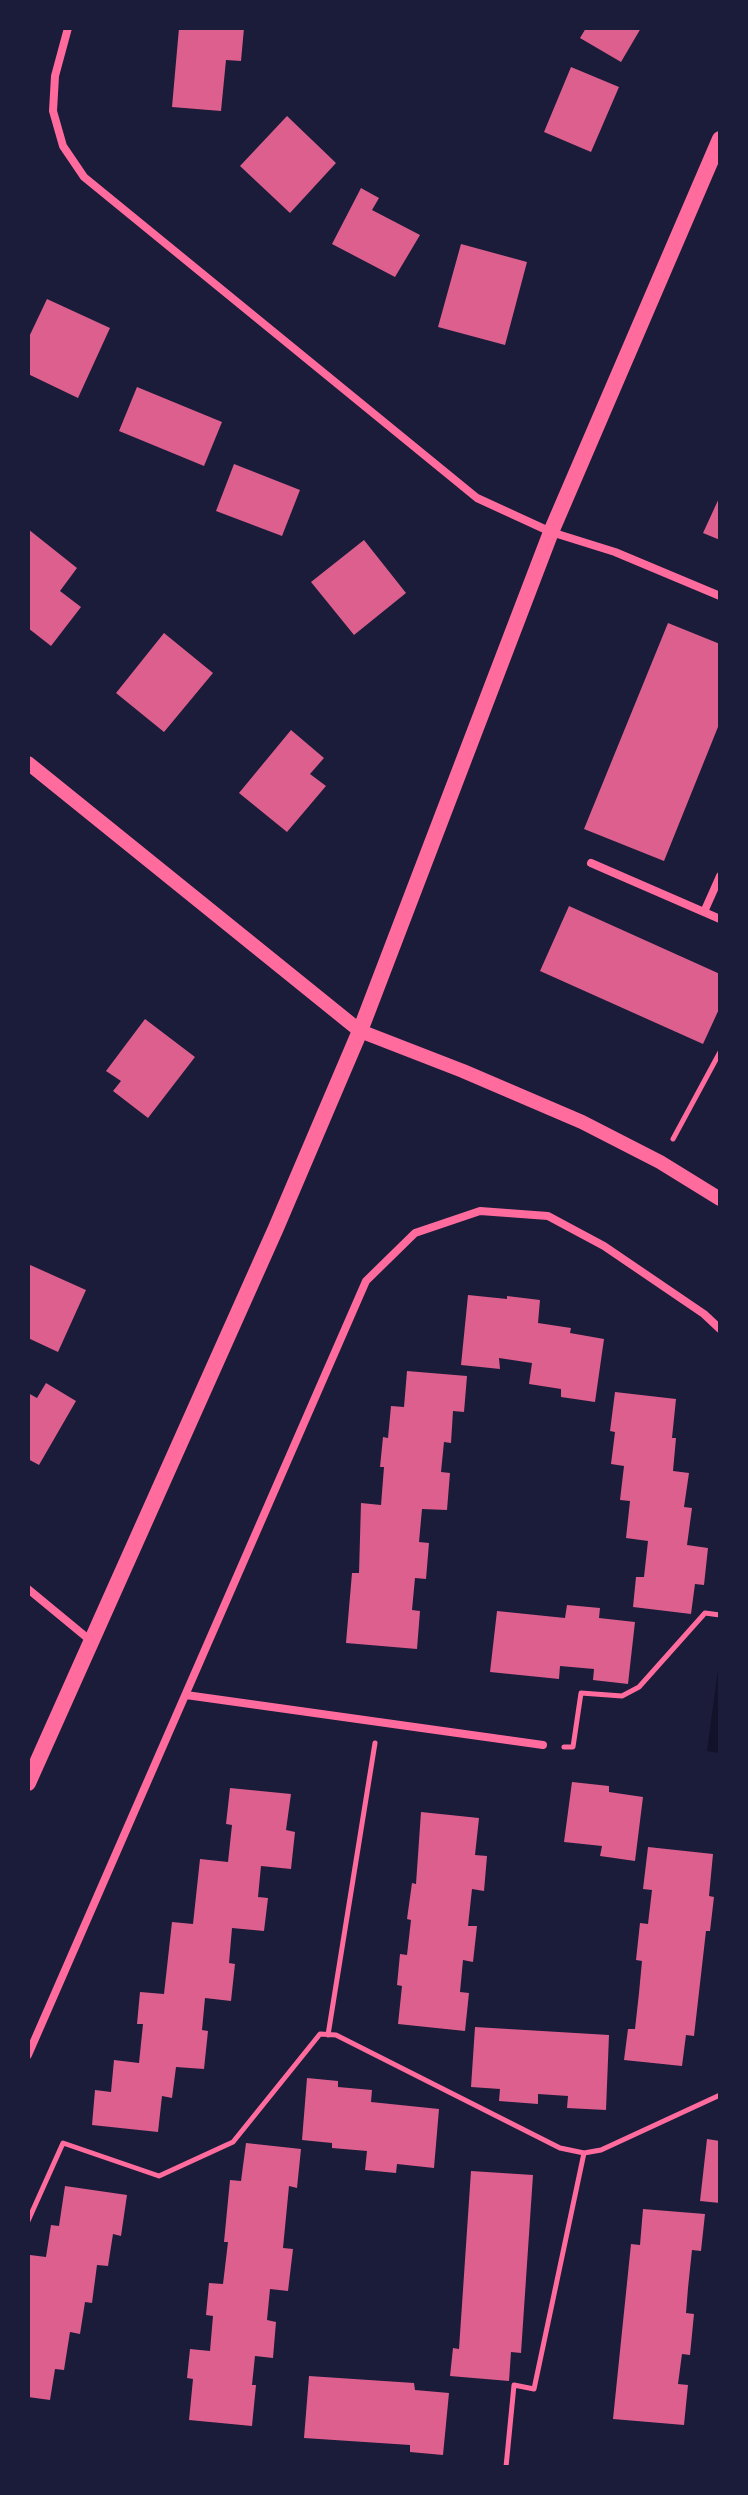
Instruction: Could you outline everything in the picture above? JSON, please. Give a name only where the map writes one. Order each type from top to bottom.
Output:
[{"type":"main road","points":[[28,1783],[276,1228],[360,1031],[551,532],[720,139]]},
{"type":"street","points":[[68,28],[55,76],[53,111],[63,146],[84,177],[477,498],[551,532],[615,552],[720,596]]},
{"type":"street","points":[[28,763],[360,1031],[582,1122],[660,1162],[720,1199]]},
{"type":"street","points":[[591,863],[720,919]]},
{"type":"street","points":[[704,912],[720,876]]},
{"type":"street","points":[[28,2055],[366,1281],[415,1233],[480,1211],[548,1216],[604,1246],[704,1314],[720,1329]]},
{"type":"street","points":[[28,1589],[91,1641]]},
{"type":"street","points":[[186,1695],[543,1745]]},
{"type":"path","points":[[660,1162],[720,1052]]},
{"type":"path","points":[[543,1745],[573,1747],[581,1693],[622,1696],[639,1687],[705,1613],[720,1615]]},
{"type":"path","points":[[328,2035],[378,1722]]},
{"type":"path","points":[[28,2221],[63,2143],[159,2176],[233,2142],[320,2034],[336,2035],[560,2148],[584,2153],[601,2150],[720,2095]]},
{"type":"path","points":[[506,2467],[514,2385],[534,2389],[584,2153]]},
{"type":"shaded area","points":[[720,1655],[720,1753],[707,1751]]},
{"type":"building","points":[[179,28],[244,28],[241,61],[226,60],[221,111],[172,107]]},
{"type":"building","points":[[586,28],[641,28],[621,62],[580,38]]},
{"type":"building","points":[[571,67],[619,87],[591,152],[544,132]]},
{"type":"building","points":[[287,116],[336,163],[290,213],[240,166]]},
{"type":"building","points":[[361,188],[379,198],[372,210],[420,235],[395,277],[332,244]]},
{"type":"building","points":[[461,244],[527,262],[505,345],[438,327]]},
{"type":"building","points":[[47,299],[110,328],[78,398],[28,374],[28,339]]},
{"type":"building","points":[[137,387],[222,422],[204,466],[119,431]]},
{"type":"building","points":[[234,464],[300,490],[282,536],[216,511]]},
{"type":"building","points":[[720,496],[720,540],[703,533]]},
{"type":"building","points":[[28,529],[77,568],[60,591],[81,607],[51,646],[28,628]]},
{"type":"building","points":[[364,540],[406,593],[354,635],[311,582]]},
{"type":"building","points":[[668,623],[720,644],[720,722],[664,861],[584,829]]},
{"type":"building","points":[[164,633],[213,673],[164,732],[116,693]]},
{"type":"building","points":[[291,730],[324,758],[310,774],[326,786],[287,832],[239,793]]},
{"type":"building","points":[[569,906],[720,974],[720,1007],[703,1044],[540,971]]},
{"type":"building","points":[[145,1019],[195,1057],[148,1118],[113,1091],[121,1081],[106,1071]]},
{"type":"building","points":[[28,1264],[86,1290],[58,1352],[28,1338]]},
{"type":"building","points":[[468,1295],[540,1300],[538,1323],[571,1328],[570,1333],[604,1339],[595,1402],[561,1397],[561,1389],[529,1384],[532,1363],[499,1358],[500,1369],[461,1365]]},
{"type":"building","points":[[407,1371],[467,1376],[464,1412],[453,1411],[451,1443],[444,1442],[441,1472],[450,1473],[447,1510],[422,1509],[419,1542],[429,1543],[426,1579],[415,1578],[412,1610],[420,1611],[417,1649],[346,1643],[352,1573],[359,1573],[361,1503],[381,1505],[383,1437],[388,1438],[391,1406],[404,1407]]},
{"type":"building","points":[[46,1383],[76,1401],[39,1465],[28,1459],[28,1393],[37,1398]]},
{"type":"building","points":[[615,1392],[676,1399],[673,1471],[689,1473],[684,1507],[692,1508],[687,1545],[708,1548],[704,1585],[695,1584],[691,1614],[633,1607],[636,1577],[644,1577],[648,1541],[626,1538],[630,1501],[620,1500],[624,1466],[611,1464],[615,1432],[610,1431]]},
{"type":"building","points":[[567,1605],[600,1608],[599,1618],[635,1622],[628,1684],[593,1680],[594,1669],[560,1666],[559,1679],[490,1672],[497,1611],[565,1618]]},
{"type":"building","points":[[572,1782],[609,1786],[609,1792],[643,1797],[635,1861],[600,1856],[602,1846],[564,1842]]},
{"type":"building","points":[[230,1788],[291,1794],[286,1830],[295,1832],[291,1869],[261,1866],[258,1897],[268,1898],[264,1931],[232,1928],[229,1963],[235,1964],[231,2001],[205,1998],[202,2030],[208,2031],[204,2069],[176,2067],[172,2098],[162,2096],[158,2132],[92,2125],[95,2090],[111,2092],[114,2060],[139,2063],[143,2024],[137,2024],[140,1992],[164,1994],[172,1922],[193,1924],[200,1859],[228,1862],[232,1825],[226,1824]]},
{"type":"building","points":[[421,1812],[479,1818],[475,1855],[487,1856],[484,1891],[472,1889],[468,1926],[477,1926],[473,1962],[463,1960],[460,1992],[469,1993],[465,2031],[398,2024],[402,1986],[397,1985],[400,1954],[407,1955],[411,1920],[407,1919],[412,1883],[416,1884]]},
{"type":"building","points":[[648,1847],[713,1854],[709,1896],[714,1897],[710,1931],[706,1931],[694,2036],[686,2035],[682,2066],[624,2060],[628,2029],[635,2029],[642,1961],[636,1960],[640,1923],[648,1924],[652,1890],[643,1889]]},
{"type":"building","points":[[475,2027],[609,2035],[606,2110],[567,2108],[568,2096],[538,2094],[538,2104],[499,2101],[500,2089],[471,2087]]},
{"type":"building","points":[[307,2078],[338,2081],[338,2087],[372,2090],[371,2102],[439,2109],[434,2168],[397,2164],[396,2173],[365,2170],[367,2151],[332,2148],[332,2143],[302,2140]]},
{"type":"building","points":[[707,2139],[720,2141],[720,2203],[700,2201]]},
{"type":"building","points":[[246,2143],[301,2149],[297,2188],[289,2186],[283,2248],[293,2249],[288,2291],[270,2289],[267,2320],[276,2322],[273,2358],[255,2356],[252,2426],[189,2420],[193,2379],[187,2378],[190,2349],[210,2351],[213,2316],[206,2315],[209,2283],[223,2284],[230,2180],[241,2181]]},
{"type":"building","points":[[471,2171],[533,2175],[521,2353],[511,2352],[509,2381],[450,2376],[453,2348],[459,2349]]},
{"type":"building","points":[[65,2186],[127,2195],[121,2236],[113,2234],[108,2266],[97,2265],[92,2303],[85,2302],[80,2334],[70,2332],[64,2370],[55,2369],[50,2400],[28,2397],[28,2270],[30,2255],[46,2257],[51,2225],[59,2226]]},
{"type":"building","points":[[643,2209],[705,2214],[701,2251],[692,2250],[686,2313],[694,2314],[690,2355],[682,2354],[678,2384],[688,2385],[684,2425],[613,2419],[631,2244],[640,2245]]},
{"type":"building","points":[[309,2376],[414,2383],[415,2390],[449,2393],[443,2455],[410,2452],[410,2445],[304,2438]]}]
